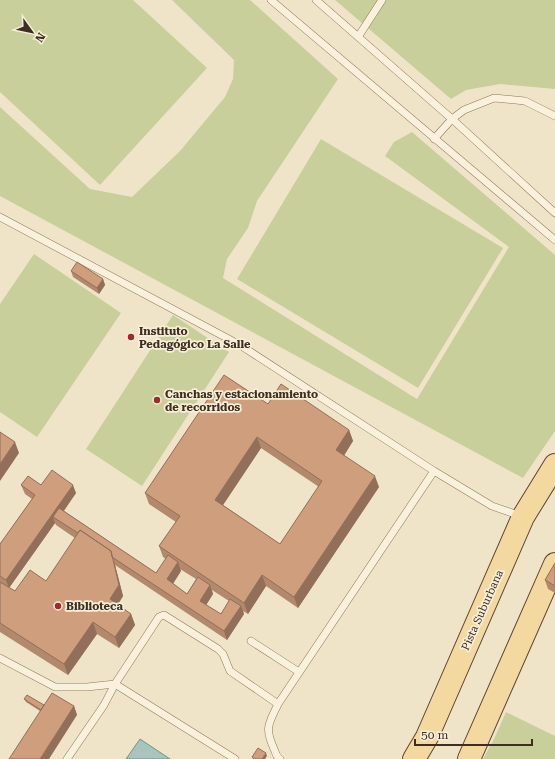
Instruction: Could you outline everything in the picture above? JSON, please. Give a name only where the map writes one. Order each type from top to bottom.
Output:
[{"type":"main road","name":"Pista Suburbana","points":[[414,759],[427,736],[523,517],[555,465]]},
{"type":"main road","points":[[469,759],[555,564]]},
{"type":"lane","points":[[271,0],[555,240]]},
{"type":"lane","points":[[316,0],[452,119],[555,213]]},
{"type":"lane","points":[[358,38],[382,0]]},
{"type":"lane","points":[[434,139],[452,119],[464,110],[494,98],[525,101],[555,116]]},
{"type":"lane","points":[[0,217],[240,345],[434,471],[492,506],[523,517]]},
{"type":"lane","points":[[278,758],[269,739],[267,730],[278,704],[434,471]]},
{"type":"lane","points":[[67,759],[104,705],[159,616],[164,615],[218,649],[223,654],[230,671],[278,704]]},
{"type":"lane","points":[[251,641],[299,672]]},
{"type":"lane","points":[[0,658],[55,687],[87,687],[116,684],[235,759]]},
{"type":"green space","points":[[0,0],[133,0],[207,68],[100,185],[0,92]]},
{"type":"green space","points":[[172,0],[250,0],[338,79],[257,201],[248,228],[227,259],[223,278],[417,399],[509,247],[385,156],[394,142],[412,132],[555,255],[555,431],[523,478],[0,196],[0,107],[90,189],[132,197],[180,151],[225,97],[233,79],[234,60]]},
{"type":"green space","points":[[335,0],[555,0],[555,89],[500,84],[466,90],[451,99]]},
{"type":"green space","points":[[321,139],[503,248],[418,388],[237,279]]},
{"type":"green space","points":[[34,254],[121,313],[37,437],[0,412],[0,304]]},
{"type":"green space","name":"Canchas y estacionamiento de recorridos","points":[[173,315],[229,352],[142,486],[86,449]]},
{"type":"green space","points":[[506,712],[555,736],[555,759],[483,759]]},
{"type":"water","points":[[140,739],[170,759],[126,759]]},
{"type":"building","points":[[77,262],[103,279],[97,288],[71,271]]},
{"type":"building","points":[[224,375],[268,404],[281,384],[349,430],[336,450],[375,476],[294,597],[262,575],[244,603],[159,546],[180,516],[145,493]],"holes":[[[257,437],[322,481],[280,544],[215,500]]]},
{"type":"building","points":[[0,432],[15,442],[0,464]]},
{"type":"building","points":[[52,470],[73,485],[6,580],[0,576],[0,544],[35,495],[21,485],[28,476],[41,485]]},
{"type":"building","points":[[59,508],[156,573],[168,555],[178,562],[167,579],[187,594],[198,577],[210,585],[200,601],[221,614],[230,599],[241,606],[224,631],[112,557],[111,551],[80,530],[78,533],[53,517]]},
{"type":"building","name":"Biblioteca","points":[[80,530],[111,551],[119,585],[110,599],[131,614],[115,637],[93,622],[64,664],[0,623],[0,582],[15,591],[30,570],[46,581]]},
{"type":"building","points":[[555,563],[555,586],[545,580]]},
{"type":"building","points":[[52,693],[74,706],[40,759],[9,759]]},
{"type":"building","points":[[27,695],[44,705],[41,710],[24,699]]},
{"type":"building","points":[[258,748],[266,753],[262,759],[254,759],[252,757]]},
{"type":"place","name":"Instituto Pedagógico La Salle","points":[[131,337]]},
{"type":"place","name":"Canchas y estacionamiento de recorridos","points":[[157,400]]},
{"type":"place","name":"Biblioteca","points":[[58,606]]}]
